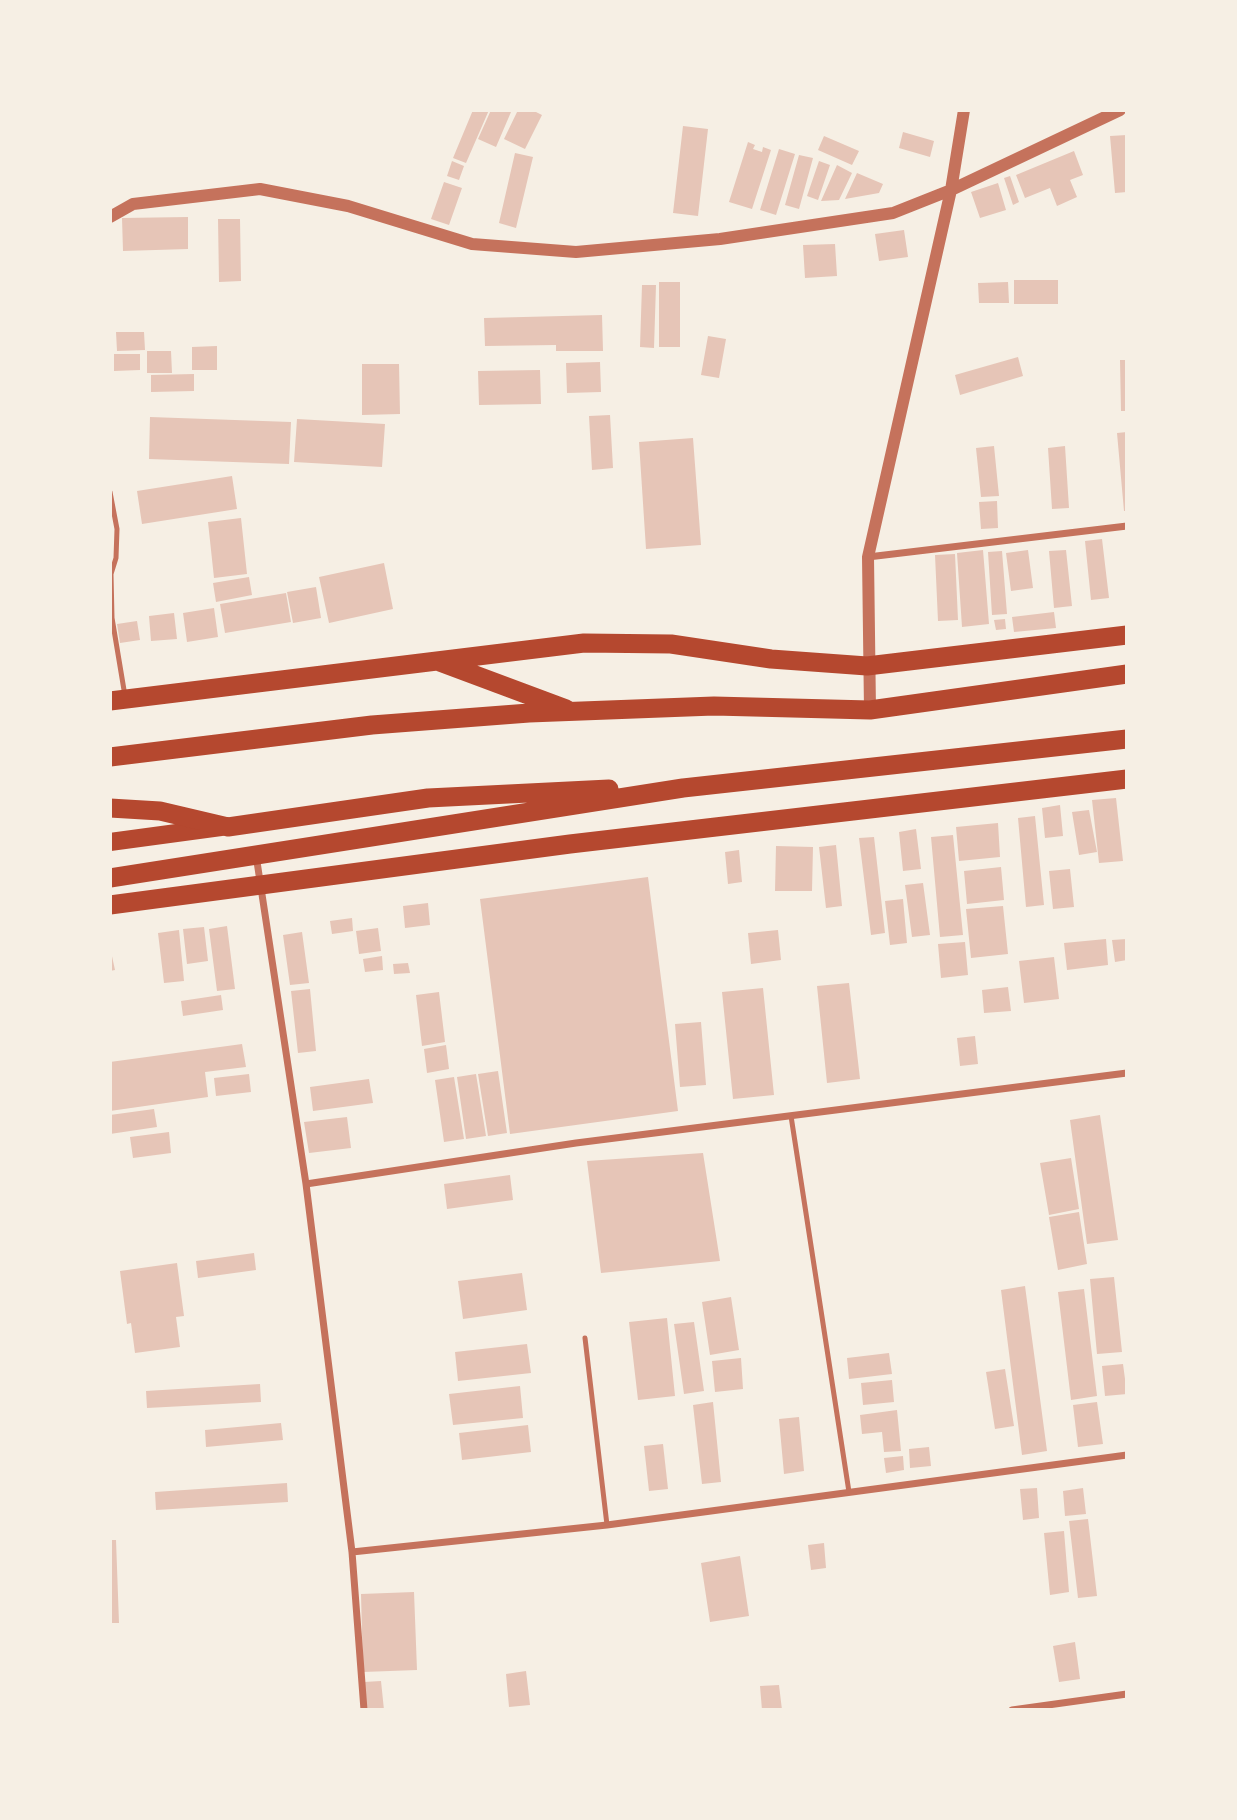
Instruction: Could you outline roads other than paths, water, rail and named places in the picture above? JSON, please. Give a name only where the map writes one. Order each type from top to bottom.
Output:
[{"type":"highway","points":[[118,700],[584,643],[671,645],[771,659],[867,666],[1127,635]]},
{"type":"highway","points":[[438,661],[573,712]]},
{"type":"highway","points":[[110,757],[372,725],[573,712],[714,706],[870,710],[1127,674]]},
{"type":"highway","points":[[110,878],[683,788],[1127,739]]},
{"type":"highway","points":[[110,905],[262,883],[1127,779]]},
{"type":"highway","points":[[110,807],[160,811],[228,827],[428,798],[683,788]]},
{"type":"main road","points":[[110,842],[228,827]]},
{"type":"street","points":[[870,710],[867,666],[868,557],[951,190],[964,110]]},
{"type":"street","points":[[110,217],[133,204],[260,189],[348,206],[472,244],[576,252],[720,239],[893,213],[951,190],[1120,110]]},
{"type":"street","points":[[868,557],[1127,526]]},
{"type":"street","points":[[256,855],[306,1184],[352,1552],[364,1710]]},
{"type":"street","points":[[306,1184],[576,1143],[1127,1073]]},
{"type":"street","points":[[352,1552],[607,1525],[1127,1455]]},
{"type":"street","points":[[1012,1710],[1127,1694]]},
{"type":"lane","points":[[110,492],[117,528],[116,558],[111,574],[118,700]]},
{"type":"lane","points":[[791,1116],[849,1492]]},
{"type":"lane","points":[[585,1338],[607,1525]]}]
